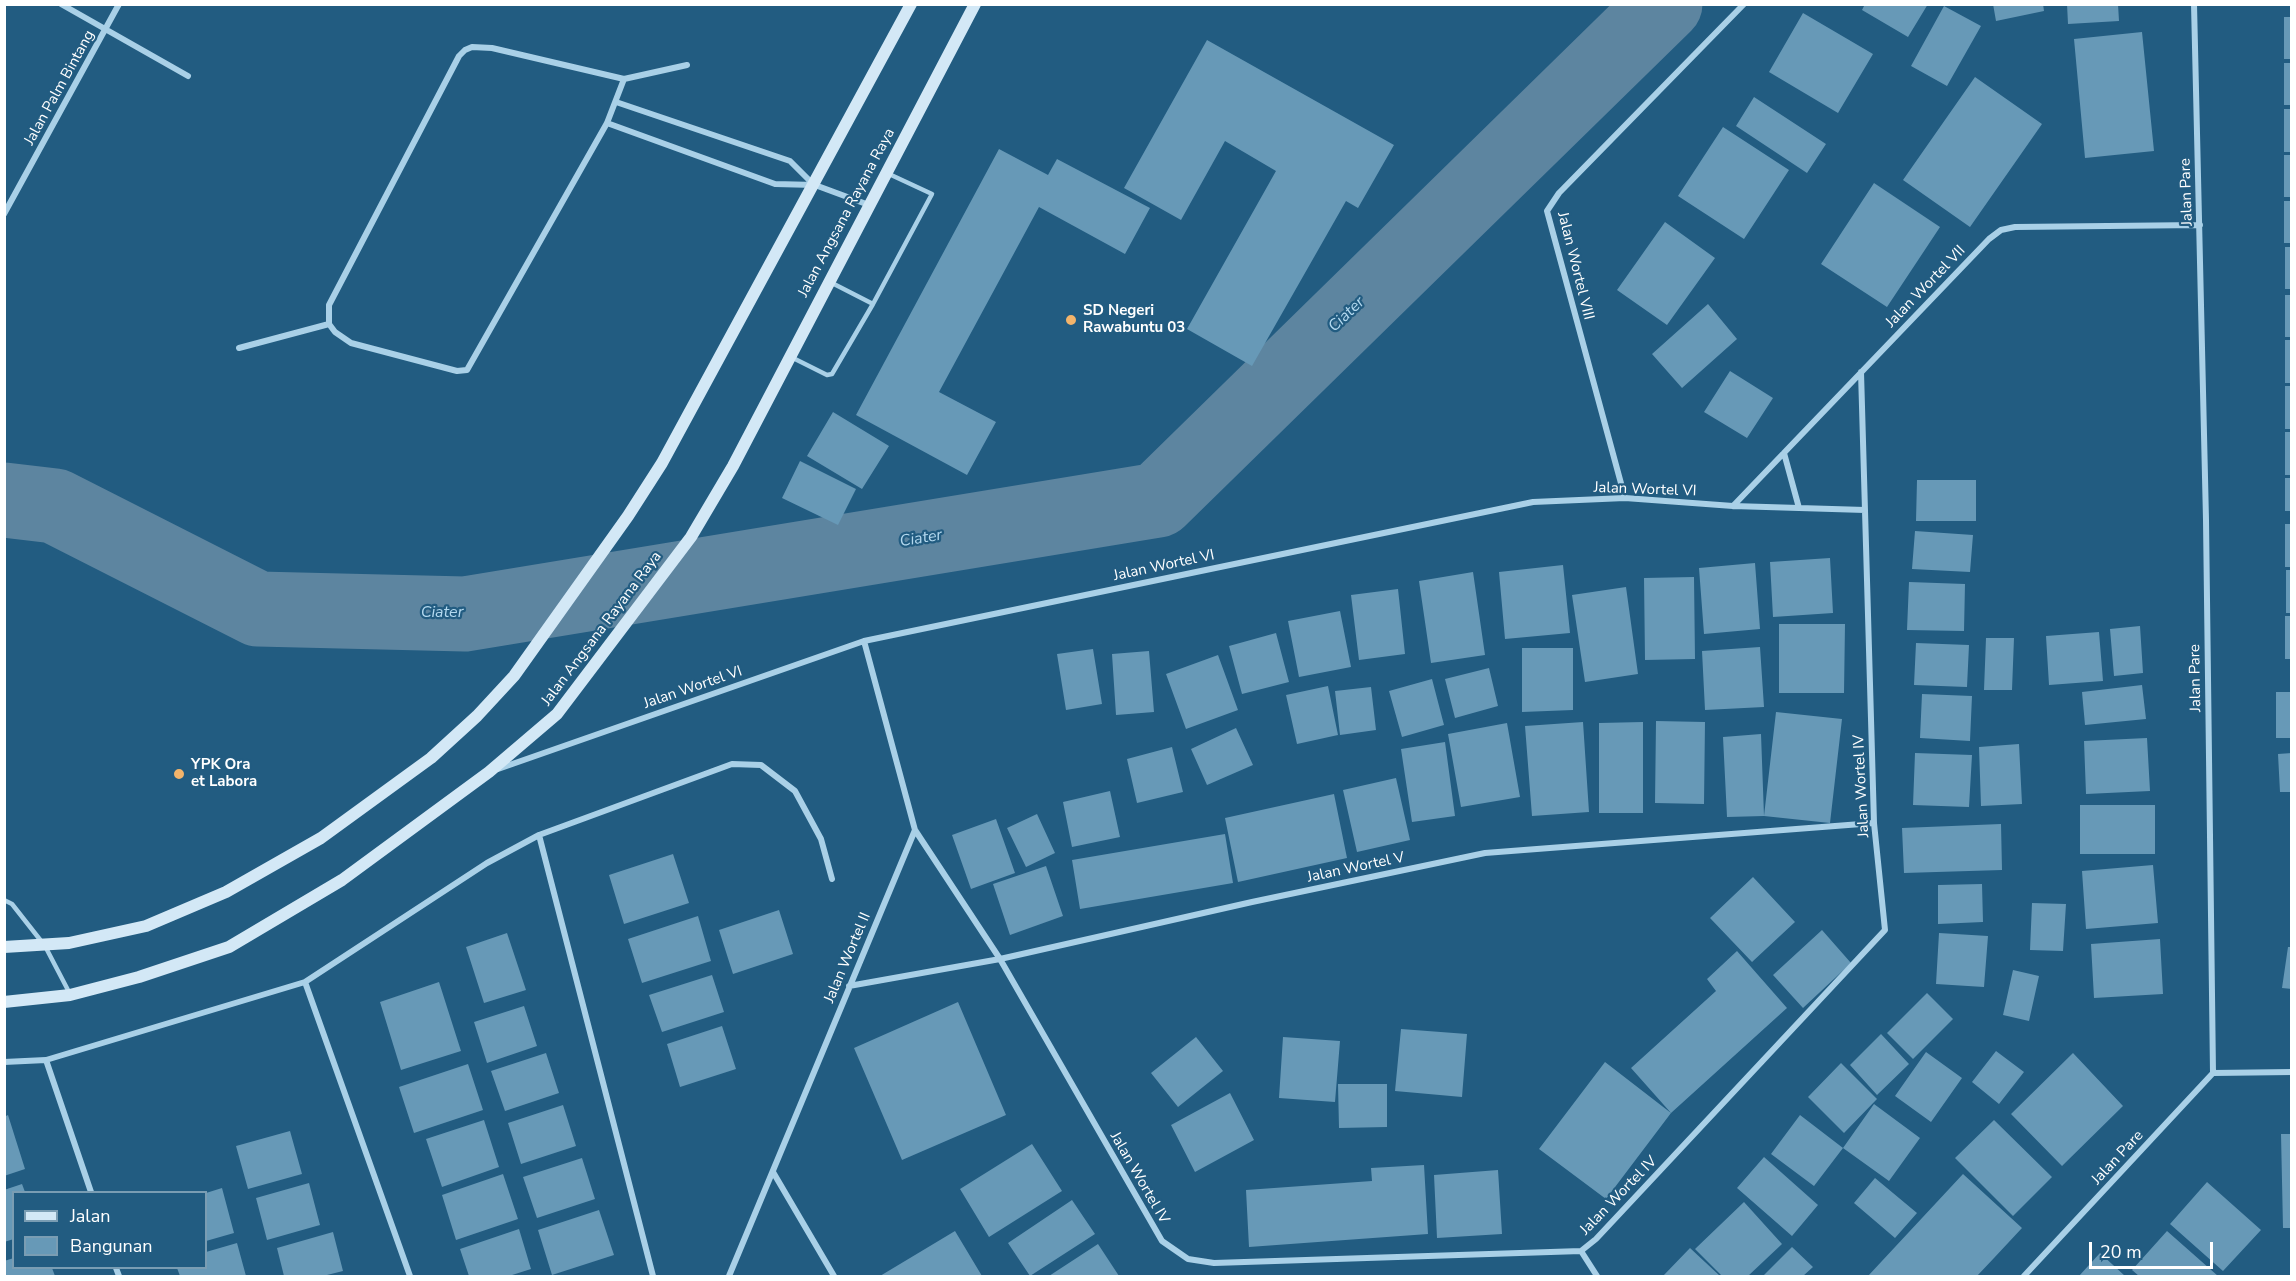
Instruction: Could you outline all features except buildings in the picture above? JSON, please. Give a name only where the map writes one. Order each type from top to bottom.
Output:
[{"type":"street","points":[[61,4],[188,76]]},
{"type":"street","name":"Jalan Palm Bintang","points":[[4,214],[119,4]]},
{"type":"street","points":[[4,948],[45,946],[146,926],[226,892],[321,838],[431,758],[477,716],[514,676],[628,516],[662,464],[911,4]]},
{"type":"street","name":"Jalan Angsana Rayana Raya","points":[[4,1002],[70,995],[140,977],[229,947],[342,880],[532,738],[569,699],[691,537],[733,465],[788,355],[975,4]]},
{"type":"street","name":"Jalan Wortel VIII","points":[[1624,498],[1547,211],[1559,193],[1744,4]]},
{"type":"street","name":"Jalan Pare","points":[[2024,1276],[2213,1073],[2200,225],[2194,4]]},
{"type":"street","points":[[624,79],[607,123],[467,370],[457,371],[351,343],[329,324],[329,305],[459,56],[465,50],[472,47],[492,48],[624,79],[687,64]]},
{"type":"street","points":[[616,102],[790,161],[815,185]]},
{"type":"street","points":[[607,123],[775,184],[815,185],[869,205]]},
{"type":"street","name":"Jalan Wortel VII","points":[[1733,506],[1989,239],[2001,230],[2015,226],[2200,225]]},
{"type":"street","points":[[239,348],[329,324]]},
{"type":"street","name":"Jalan Wortel IV","points":[[915,830],[1000,959],[1162,1241],[1188,1258],[1214,1263],[1581,1251],[1596,1239],[1881,938],[1886,924],[1874,823],[1861,372]]},
{"type":"street","points":[[1784,453],[1799,508]]},
{"type":"street","name":"Jalan Wortel VI","points":[[489,772],[864,641],[1533,502],[1624,498],[1733,506],[1865,510]]},
{"type":"street","points":[[864,641],[915,830]]},
{"type":"street","points":[[4,1062],[46,1060],[305,982],[487,863],[539,835],[732,764],[761,765],[795,791],[821,839],[832,879]]},
{"type":"street","name":"Jalan Wortel V","points":[[849,986],[1000,959],[1252,902],[1485,853],[1874,823]]},
{"type":"street","name":"Jalan Wortel II","points":[[729,1276],[915,830]]},
{"type":"street","points":[[539,835],[653,1276]]},
{"type":"street","points":[[305,982],[410,1276]]},
{"type":"street","points":[[46,1060],[91,1191]]},
{"type":"street","points":[[2213,1073],[2292,1072]]},
{"type":"street","points":[[773,1172],[834,1276]]},
{"type":"street","points":[[1581,1251],[1597,1276]]},
{"type":"lane","points":[[788,355],[827,375],[832,374],[873,304],[932,194],[885,173]]},
{"type":"lane","points":[[829,281],[873,304]]},
{"type":"lane","points":[[4,900],[12,904],[45,946],[70,995]]},
{"type":"waterway","name":"Ciater","points":[[4,500],[55,506],[258,609],[465,614],[1158,500],[1665,4]]},
{"type":"place","name":"SD Negeri Rawabuntu 03","points":[[1071,320]]},
{"type":"place","name":"YPK Ora et Labora","points":[[179,774]]}]
